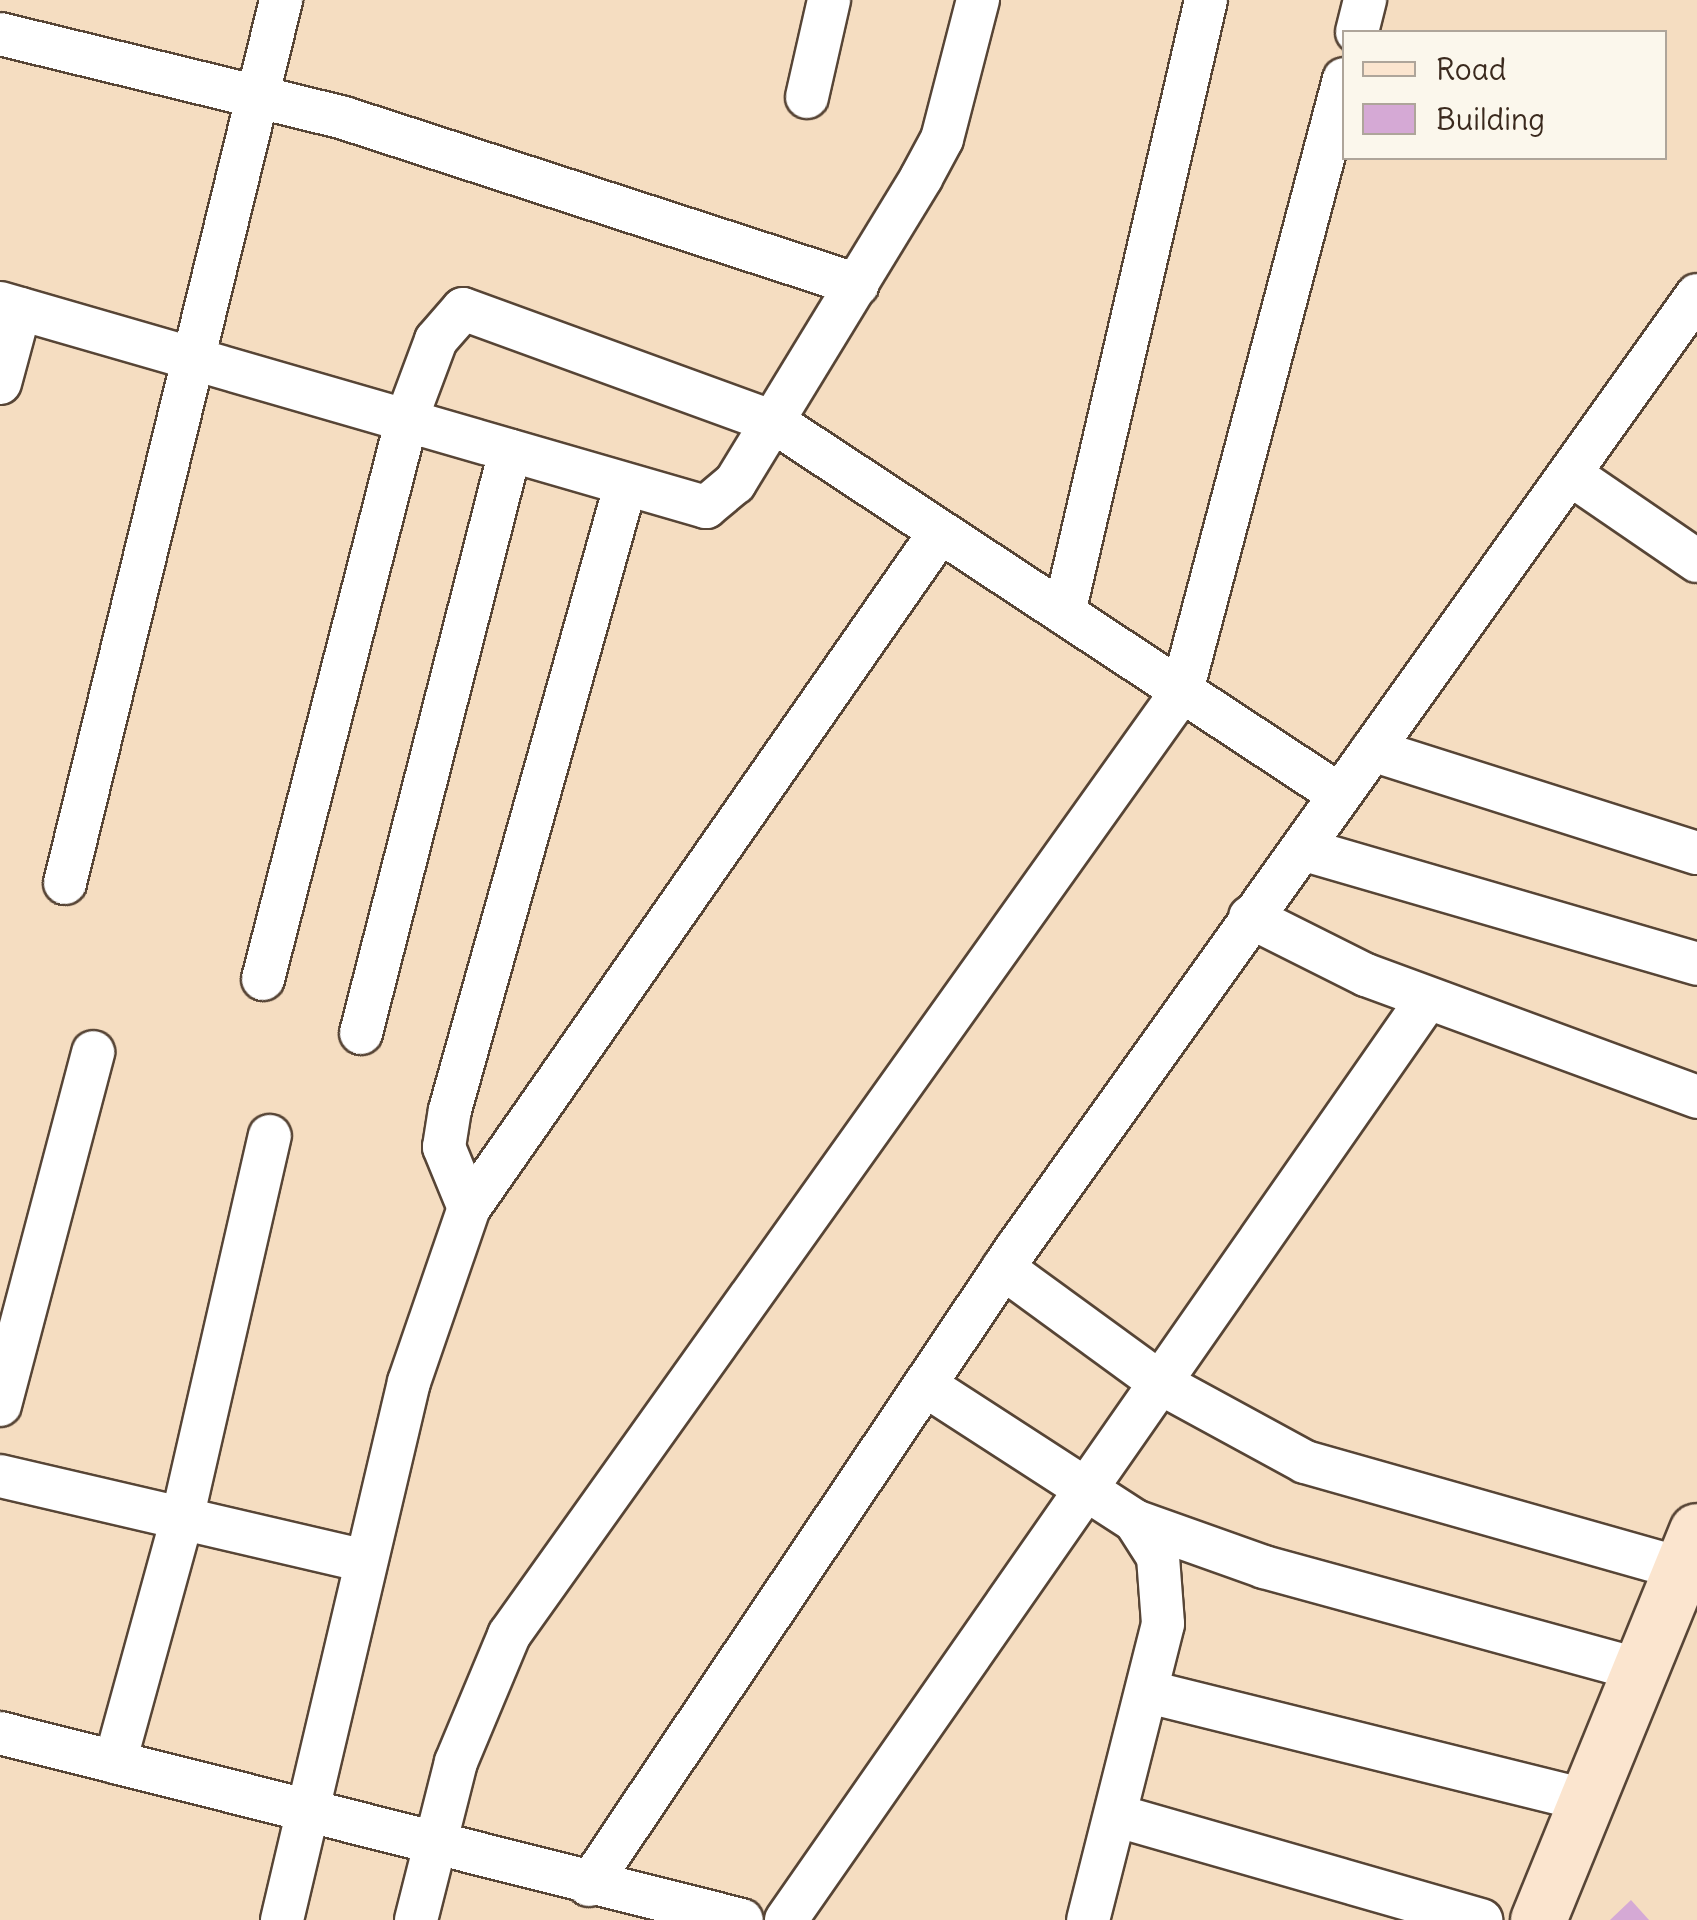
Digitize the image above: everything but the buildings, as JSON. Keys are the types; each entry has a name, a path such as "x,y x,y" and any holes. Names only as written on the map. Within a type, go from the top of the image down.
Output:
{"street":[{"path":"64,883 281,0"},
{"path":"807,97 829,0"},
{"path":"0,383 10,306 408,415 624,490 706,507 735,483 858,286 942,139 978,0"},
{"path":"1064,613 1206,0"},
{"path":"1358,30 1366,0"},
{"path":"0,34 258,93 858,286"},
{"path":"416,1920 434,1840 510,1635 1182,691 1342,87"},
{"path":"263,979 408,415 436,340 463,309 774,422 1340,795"},
{"path":"589,1885 1003,1268 1250,917 1692,312"},
{"path":"361,1033 510,451"},
{"path":"1570,474 1697,562"},
{"path":"470,1208 444,1147 450,1110 624,490"},
{"path":"282,1920 409,1382 470,1208 940,532"},
{"path":"1372,750 1697,853"},
{"path":"1302,849 1697,964"},
{"path":"1250,917 1428,998 1697,1097"},
{"path":"786,1920 1428,998"},
{"path":"0,1405 93,1052"},
{"path":"115,1762 182,1519 270,1136"},
{"path":"1003,1268 1162,1384 1305,1462 1689,1550 1538,1920"},
{"path":"925,1386 1090,1488 1135,1521 1264,1567 1640,1670"},
{"path":"0,1476 365,1561"},
{"path":"1088,1920 1148,1692 1160,1591 1158,1557 1135,1521"},
{"path":"1148,1692 1588,1800"},
{"path":"0,1732 434,1840 589,1885 742,1920"},
{"path":"1118,1816 1481,1920"}]}
